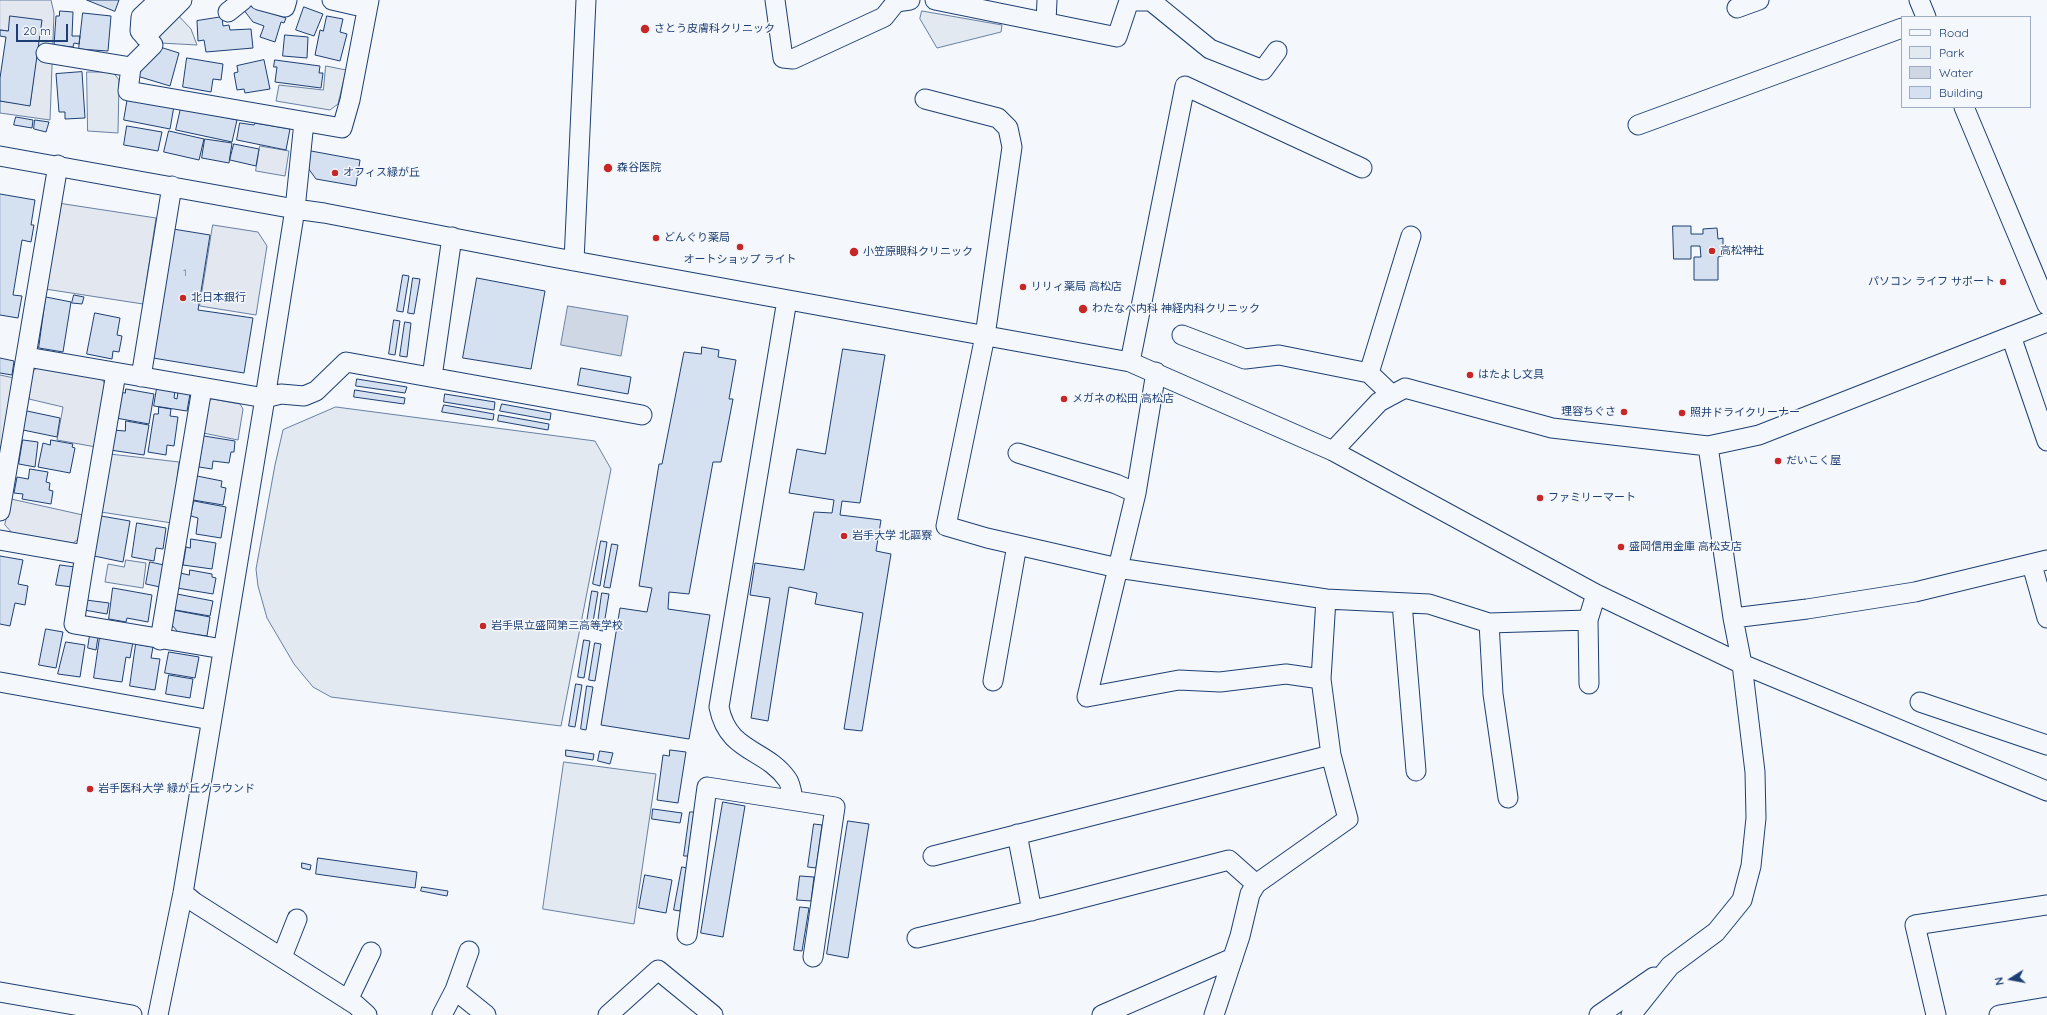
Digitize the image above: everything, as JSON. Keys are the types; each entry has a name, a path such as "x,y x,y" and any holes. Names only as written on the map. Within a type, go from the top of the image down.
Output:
{"street":[{"path":"159,0 141,17 140,31 153,45 131,67 128,91 342,128 350,100 368,4 332,0"},
{"path":"145,36 182,0"},
{"path":"228,12 243,0"},
{"path":"259,0 285,7 287,0"},
{"path":"574,261 586,0"},
{"path":"775,0 783,58 793,58 884,17 900,1"},
{"path":"935,0 1117,37 1129,1 1151,1 1210,48 1263,70 1277,51"},
{"path":"1046,22 1047,0"},
{"path":"1737,8 1759,0"},
{"path":"1918,0 1926,16"},
{"path":"1638,125 1901,28"},
{"path":"46,53 131,67"},
{"path":"1130,362 1186,86 1362,168"},
{"path":"925,98 998,118 1008,128 1012,147 985,336 946,526 1016,545 1118,568 1326,599 1429,604 1489,623 1588,620"},
{"path":"1964,108 2047,305"},
{"path":"158,1015 183,893 265,398 295,209 304,122"},
{"path":"0,156 58,165 295,209 324,212 574,261 1130,362 1156,372 1333,451 1596,594 1742,664 2047,792"},
{"path":"1,501 27,357 58,165"},
{"path":"141,377 172,186"},
{"path":"1369,373 1411,236"},
{"path":"432,377 452,237"},
{"path":"787,300 719,707 722,720 732,736 748,749 777,767 788,780 793,800"},
{"path":"1333,451 1379,402 1405,388 1552,428 1708,446 1759,434 2047,322"},
{"path":"1182,335 1245,359 1279,355 1369,373 1392,395"},
{"path":"2011,336 2047,441"},
{"path":"27,357 265,398 281,394 304,396 316,391 346,362 642,415"},
{"path":"1156,372 1136,493 1087,697 1179,680 1220,682 1286,674 1321,679"},
{"path":"116,373 74,624 160,640 223,649"},
{"path":"160,640 202,388"},
{"path":"1599,1015 1716,932 1742,900 1751,866 1756,818 1755,772 1742,664 1733,618 1708,446"},
{"path":"1018,453 1116,484 1136,493"},
{"path":"0,540 85,556"},
{"path":"994,681 1016,545"},
{"path":"1733,618 1807,609 1915,592 2040,562 2047,618"},
{"path":"1589,684 1588,620 1596,594"},
{"path":"1214,1015 1233,958 1250,894 1256,884 1348,819 1331,755 1321,679 1326,599"},
{"path":"1402,603 1416,771"},
{"path":"1489,623 1493,694 1508,798"},
{"path":"0,682 211,720"},
{"path":"1920,702 2047,745"},
{"path":"933,856 1331,755"},
{"path":"687,935 706,787 835,807 813,957"},
{"path":"1017,834 1032,911"},
{"path":"917,938 1032,911 1229,860 1256,884"},
{"path":"183,893 348,1000 367,1015"},
{"path":"1936,1015 1915,925 2047,905"},
{"path":"282,957 297,919"},
{"path":"442,1015 455,990 469,951"},
{"path":"348,1000 371,952"},
{"path":"1102,1015 1233,958"},
{"path":"1631,1015 1670,966"},
{"path":"608,1015 658,970 713,1015"},
{"path":"455,990 486,1015"},
{"path":"0,992 132,1015"},
{"path":"1999,1015 2047,1007"}],"green space":[{"path":"922,11 1002,25 1001,32 937,48 920,19"},
{"path":"175,12 191,29 197,45 160,43 153,35"},
{"path":"326,66 346,70 338,104 330,110 276,101 279,85 323,90"},
{"path":"87,72 113,72 119,80 118,133 88,131"},
{"path":"336,407 595,441 611,469 561,726 331,697 313,687 294,664 267,618 258,586 256,569 283,430"},
{"path":"110,454 179,462 172,523 101,512"},
{"path":"126,560 146,563 143,588 105,582 108,564 124,567"},
{"path":"564,762 656,774 634,924 543,909"}],"shaded area":[{"path":"0,0 51,0 54,13 50,120 0,113 0,101 30,105 41,21 8,31 0,30"},
{"path":"260,146 289,151 285,176 256,171"},
{"path":"58,203 156,218 143,304 45,289"},
{"path":"213,225 258,232 267,246 256,315 200,306"},
{"path":"39,367 100,376 106,386 96,447 57,440 63,407 29,399 32,372"},
{"path":"0,375 14,378 3,447 0,446"},
{"path":"212,399 240,404 243,409 238,440 203,433 209,402"},
{"path":"11,499 83,515 78,539 71,545 13,534 5,525"}],"water":[{"path":"568,306 628,316 621,356 561,345"}],"building":[{"path":"87,0 119,0 115,11"},
{"path":"254,2 258,9 286,18 284,23 281,22 275,42 260,37 264,26 253,22 243,9"},
{"path":"304,7 323,14 314,36 296,30"},
{"path":"60,11 73,12 72,36 80,36 79,44 74,43 73,47 54,45 56,16 59,16"},
{"path":"83,13 111,16 108,51 79,49"},
{"path":"10,16 42,20 30,106 0,101 0,78 6,37 0,36 0,30 8,31"},
{"path":"327,16 343,19 340,32 347,34 340,61 315,55 320,30 323,31"},
{"path":"222,17 223,26 229,25 230,30 251,29 253,48 206,52 204,40 198,41 197,21"},
{"path":"285,35 308,37 307,58 283,56"},
{"path":"160,47 179,53 170,86 137,76"},
{"path":"187,58 223,64 221,80 213,79 211,92 183,87"},
{"path":"264,60 270,89 245,93 244,89 237,90 234,73 238,72 237,66"},
{"path":"275,60 320,66 319,73 323,73 321,88 275,82 277,67 274,67"},
{"path":"82,72 85,118 65,119 65,112 59,112 56,74"},
{"path":"128,97 174,106 170,129 124,120"},
{"path":"181,108 237,120 232,142 176,130"},
{"path":"16,117 33,120 32,128 14,125"},
{"path":"35,120 49,122 46,132 34,129"},
{"path":"240,123 254,125 255,123 290,129 286,150 237,140"},
{"path":"127,126 162,132 158,151 124,145"},
{"path":"169,131 204,139 199,160 164,152"},
{"path":"205,139 232,143 229,163 202,158"},
{"path":"234,144 259,149 256,166 230,160"},
{"name":"オフィス緑が丘","path":"311,151 360,160 356,186 316,179 308,168"},
{"path":"0,194 35,200 31,225 34,225 31,242 22,240 13,295 22,296 18,318 0,315"},
{"name":"高松神社","path":"1673,226 1691,226 1691,234 1703,234 1703,229 1717,228 1718,239 1723,238 1723,256 1718,257 1718,280 1694,280 1694,257 1701,257 1700,246 1691,246 1691,259 1674,259"},
{"path":"173,229 210,235 198,310 253,318 244,373 153,358"},
{"path":"403,275 409,276 403,312 397,311"},
{"path":"413,278 420,279 414,314 408,313"},
{"path":"477,278 545,291 531,369 463,358"},
{"path":"74,295 84,297 82,304 72,303"},
{"path":"46,297 71,302 63,352 39,348"},
{"path":"95,313 120,318 117,335 122,336 119,352 113,351 112,359 87,354"},
{"path":"394,320 400,321 395,355 389,354"},
{"path":"405,322 411,323 407,357 400,356"},
{"path":"702,347 719,350 718,357 736,360 729,399 733,399 721,462 713,462 689,594 669,592 668,609 710,615 689,739 601,725 620,608 647,612 652,588 639,586 659,464 662,464 684,352 701,354"},
{"name":"岩手大学 北謳寮","path":"843,349 885,355 860,503 842,501 840,515 881,520 876,551 891,554 862,731 844,729 863,613 815,604 817,593 789,587 768,721 751,718 770,598 750,595 755,563 804,570 814,512 832,513 834,500 789,493 797,449 825,454"},
{"path":"0,358 14,361 12,375 0,373"},
{"path":"581,368 631,377 628,394 578,385"},
{"path":"357,379 407,387 405,393 356,386"},
{"path":"157,388 175,391 174,398 177,399 178,392 190,394 187,411 154,406"},
{"path":"126,389 154,394 149,424 116,418 120,392 125,393"},
{"path":"355,390 405,398 404,404 354,397"},
{"path":"445,394 495,402 494,410 444,402"},
{"path":"502,404 551,413 550,420 500,411"},
{"path":"444,405 494,414 493,420 442,412"},
{"path":"159,407 171,409 170,416 178,417 174,446 167,445 166,455 148,452 154,414 158,414"},
{"path":"27,411 60,418 57,437 23,430"},
{"path":"499,415 549,424 548,430 498,421"},
{"path":"126,421 149,425 144,455 110,450 113,430 125,431"},
{"path":"204,436 235,441 234,452 231,452 229,463 213,461 212,469 199,467"},
{"path":"23,440 38,442 35,467 19,464"},
{"path":"51,440 73,444 72,447 75,448 70,473 38,467 43,443 50,445"},
{"path":"30,469 48,472 46,482 50,483 49,490 53,491 51,504 22,499 23,494 14,493 17,477 28,479"},
{"path":"197,476 222,481 221,487 226,488 223,505 193,500"},
{"path":"194,501 226,507 221,538 196,534 198,518 191,516"},
{"path":"101,516 130,521 123,562 94,556"},
{"path":"137,523 166,528 163,549 156,548 154,561 132,557"},
{"path":"191,539 216,543 212,569 183,565 186,547 190,548"},
{"path":"601,541 607,542 600,586 593,584"},
{"path":"612,544 618,545 610,588 604,587"},
{"path":"0,556 23,560 18,584 28,586 25,605 15,603 10,626 0,624"},
{"path":"150,562 164,565 160,587 146,584"},
{"path":"60,565 75,567 72,587 56,585"},
{"path":"190,570 212,574 212,577 216,578 213,594 177,588 180,573 189,575"},
{"path":"113,588 152,595 148,622 127,618 126,622 109,619"},
{"path":"592,591 598,592 592,628 586,628"},
{"path":"602,593 609,594 603,631 597,630"},
{"path":"177,594 213,601 210,616 175,610"},
{"path":"86,600 109,603 107,614 84,610"},
{"path":"173,610 210,617 207,636 178,632 171,624"},
{"path":"46,629 63,632 56,668 39,665"},
{"path":"90,635 98,637 96,650 88,648"},
{"path":"100,637 133,642 130,658 126,657 122,682 94,678"},
{"path":"584,640 590,641 584,678 578,677"},
{"path":"66,642 85,645 80,677 58,674"},
{"path":"595,643 601,644 595,681 589,680"},
{"path":"136,644 153,647 151,658 160,659 155,690 130,686"},
{"path":"169,652 199,657 195,678 165,673"},
{"path":"169,675 193,679 190,698 166,694"},
{"path":"576,684 582,685 575,727 569,726"},
{"path":"587,686 593,687 586,730 581,729"},
{"path":"566,750 594,754 593,760 566,756"},
{"path":"670,750 686,752 678,803 657,800 663,755 669,756"},
{"path":"600,751 613,753 610,764 598,761"},
{"path":"723,802 745,806 723,937 701,933"},
{"path":"653,809 682,813 680,823 652,819"},
{"path":"690,812 694,812 688,856 684,856"},
{"path":"848,821 869,824 848,958 827,954"},
{"path":"814,824 822,825 816,868 808,867"},
{"path":"318,858 417,872 415,888 316,874"},
{"path":"302,863 311,865 310,870 302,868"},
{"path":"682,867 687,868 680,911 674,910"},
{"path":"645,875 672,880 666,913 639,908"},
{"path":"800,876 814,877 811,901 797,900"},
{"path":"422,887 448,891 447,896 421,891"},
{"path":"800,907 809,908 802,951 794,950"}],"place":[{"name":"さとう皮膚科クリニック","path":"645,29"},
{"name":"森谷医院","path":"608,168"},
{"name":"オフィス緑が丘","path":"335,173"},
{"name":"どんぐり薬局","path":"656,238"},
{"name":"オートショップ ライト","path":"740,247"},
{"name":"高松神社","path":"1712,251"},
{"name":"小笠原眼科クリニック","path":"854,252"},
{"name":"パソコン ライフ サポート","path":"2003,282"},
{"name":"リリィ薬局 高松店","path":"1023,287"},
{"name":"北日本銀行","path":"183,298"},
{"name":"わたなべ内科 神経内科クリニック","path":"1083,309"},
{"name":"はたよし文具","path":"1470,375"},
{"name":"メガネの松田 高松店","path":"1064,399"},
{"name":"理容ちぐさ","path":"1624,412"},
{"name":"照井ドライクリーナー","path":"1682,413"},
{"name":"だいこく屋","path":"1778,461"},
{"name":"ファミリーマート","path":"1540,498"},
{"name":"岩手大学 北謳寮","path":"844,536"},
{"name":"盛岡信用金庫 高松支店","path":"1621,547"},
{"name":"岩手県立盛岡第三高等学校","path":"483,626"},
{"name":"岩手医科大学 緑が丘グラウンド","path":"90,789"}]}
